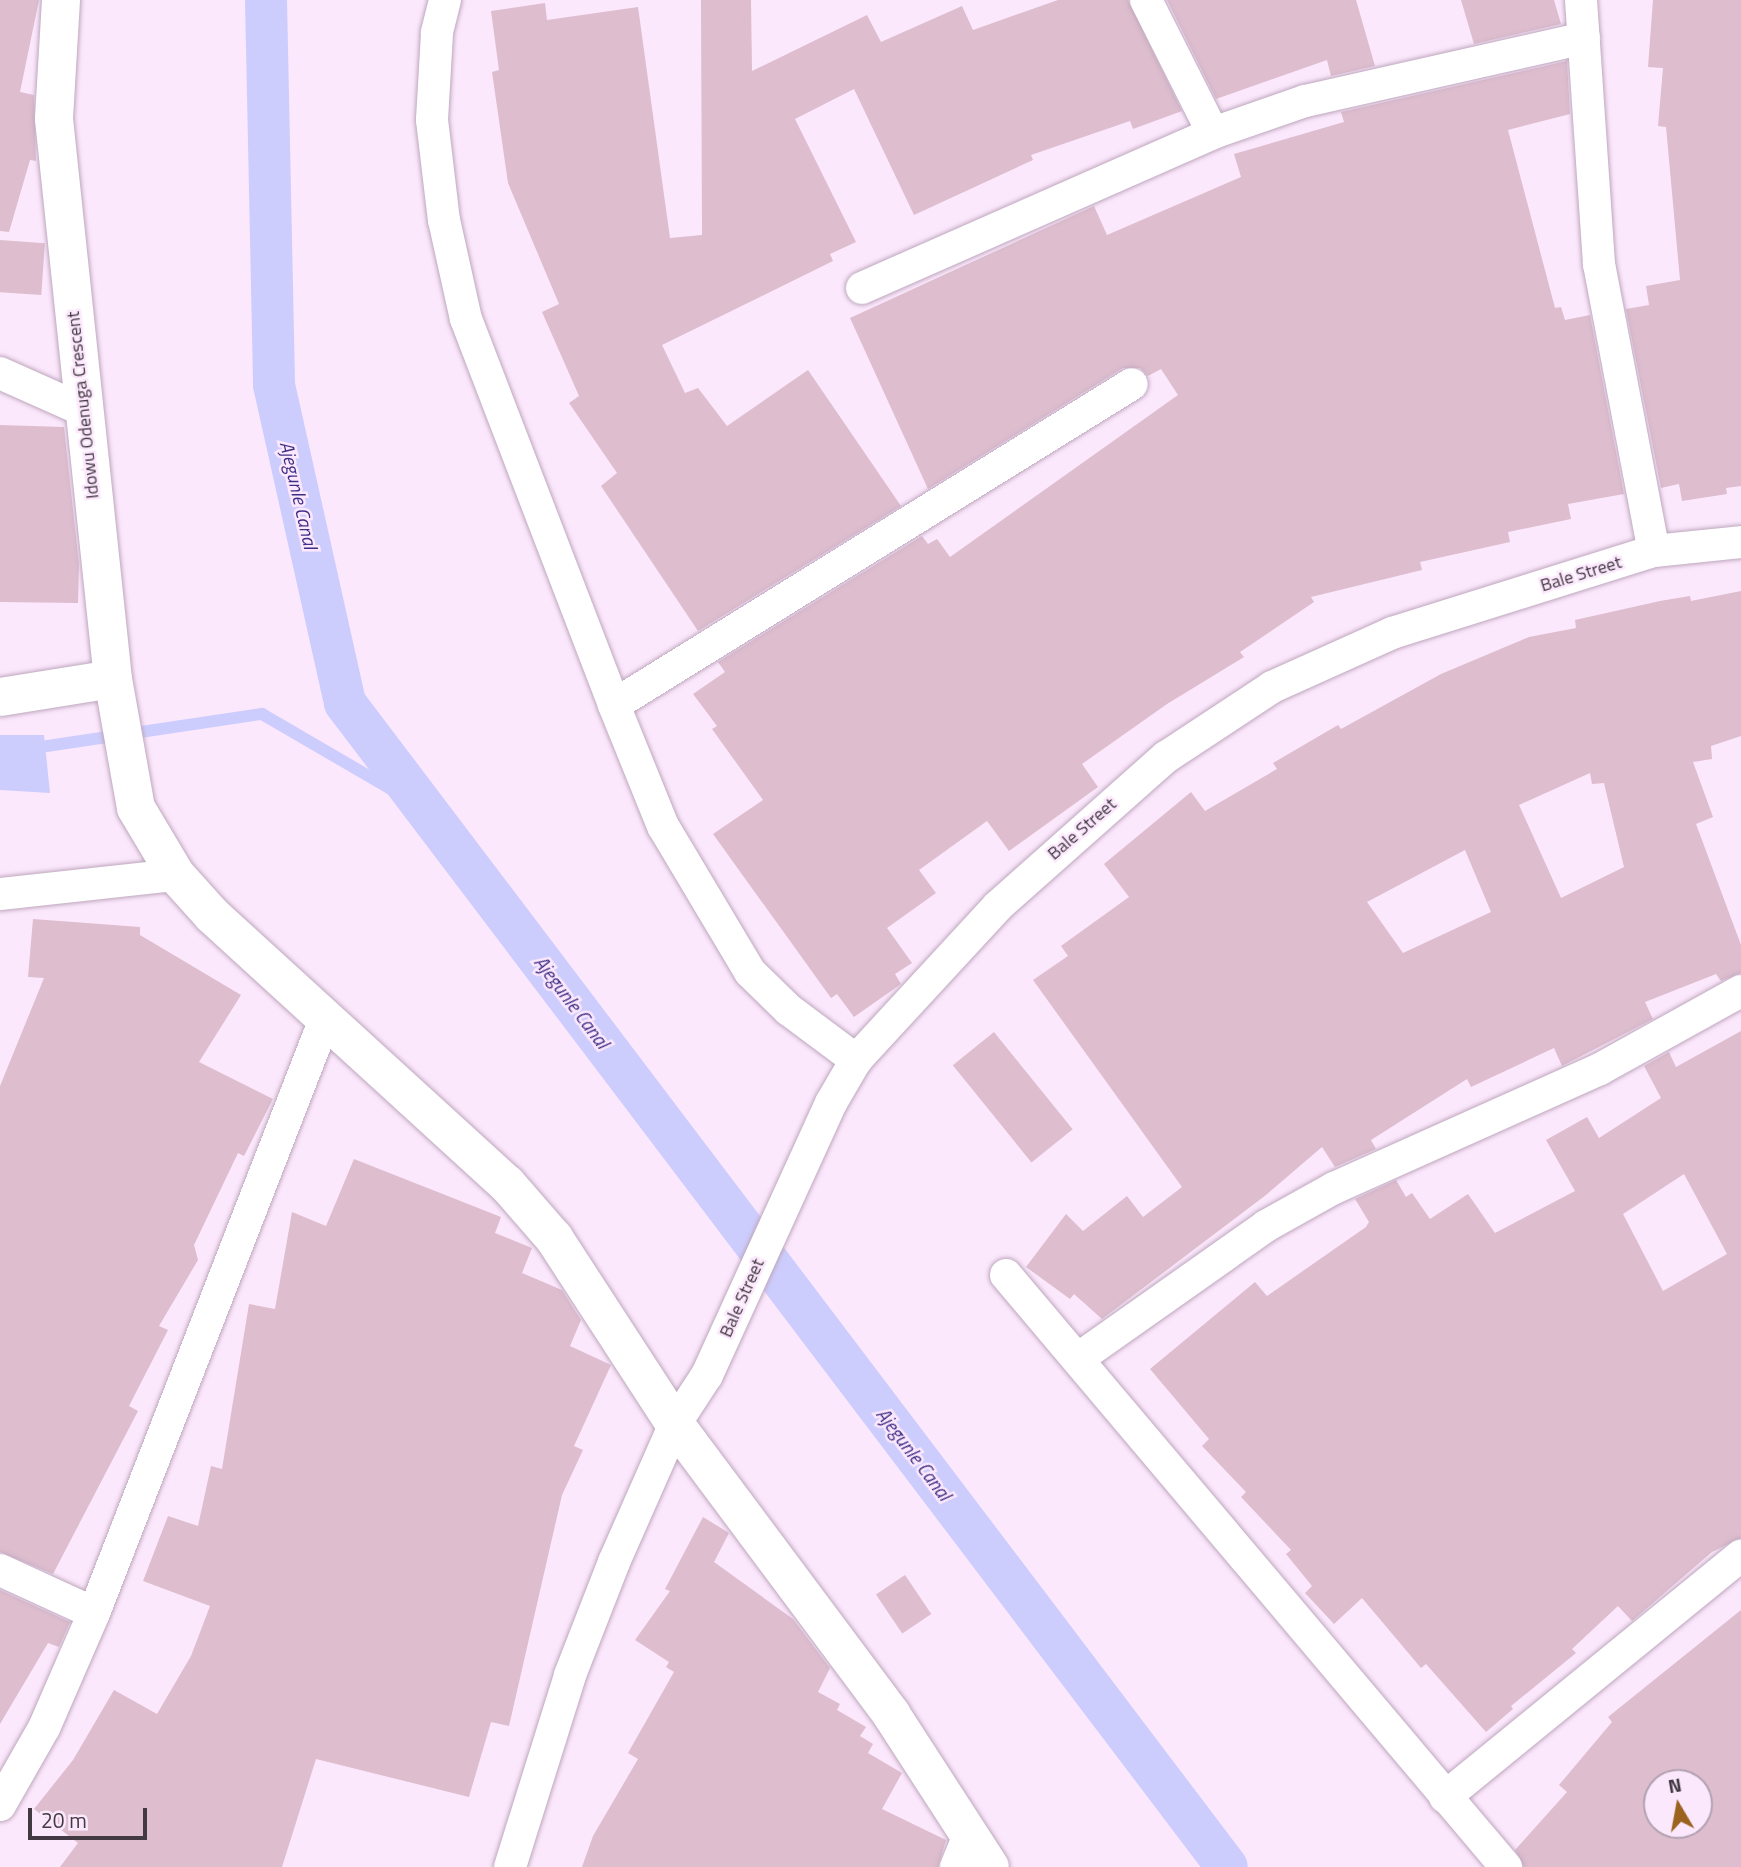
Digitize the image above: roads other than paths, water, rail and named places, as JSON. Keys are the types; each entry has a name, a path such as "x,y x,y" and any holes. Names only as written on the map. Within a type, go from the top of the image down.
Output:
{"street":[{"name":"Idowu Odenuga Crescent","path":"61,0 54,119 113,679 136,808 176,875"},
{"path":"445,0 437,33 432,120 444,220 466,319 614,705 663,826 750,972 789,1010 856,1060"},
{"path":"1146,0 1213,133"},
{"path":"1581,0 1599,264 1654,551"},
{"path":"862,288 1213,133 1305,101 1584,38"},
{"path":"0,373 83,410"},
{"path":"614,705 1132,384"},
{"name":"Bale Street","path":"510,1867 570,1675 675,1424 707,1375 831,1103 856,1060 998,906 1083,827 1166,757 1272,687 1391,633 1654,551 1741,542"},
{"path":"0,697 113,679"},
{"path":"0,894 176,875 247,949 507,1184 554,1238 675,1424 891,1714 971,1857"},
{"path":"1079,1358 1266,1226 1334,1188 1600,1069 1741,991"},
{"path":"0,1805 44,1728 94,1613 325,1019"},
{"path":"1006,1275 1079,1358 1506,1867"},
{"path":"1446,1797 1741,1556"},
{"path":"0,1570 94,1613"}],"water":[{"path":"0,735 44,735 50,793 0,790"}],"waterway":[{"name":"Ajegunle Canal","path":"266,0 274,385 345,703 1227,1867"},
{"path":"0,753 262,714 427,810"}]}
